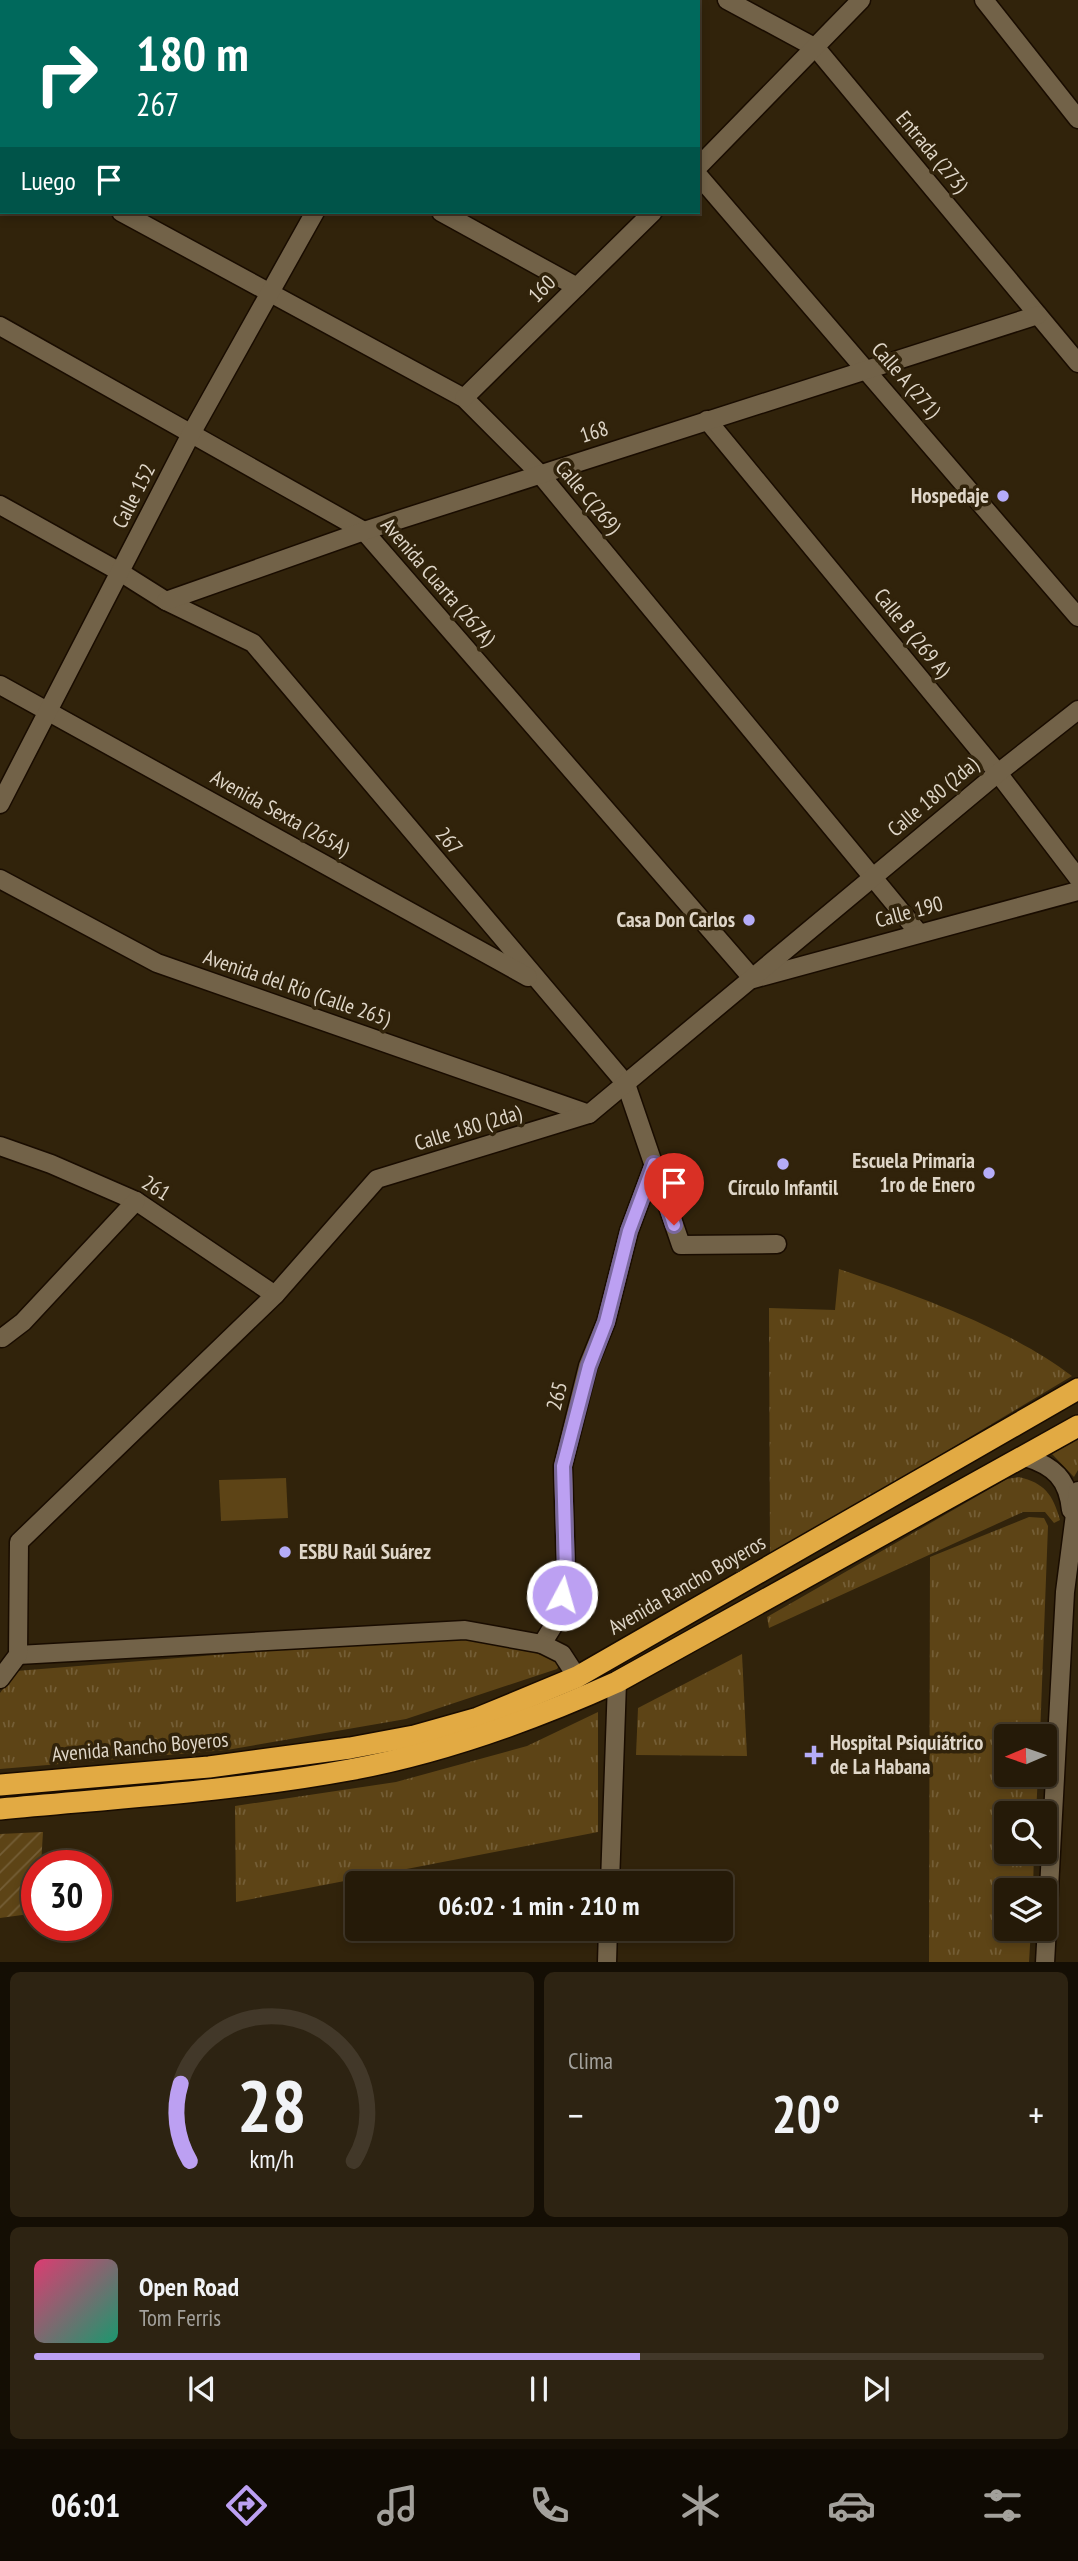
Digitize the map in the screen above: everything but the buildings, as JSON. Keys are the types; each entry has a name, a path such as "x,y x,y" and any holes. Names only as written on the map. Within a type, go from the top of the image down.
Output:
{"highway":[{"name":"Avenida Rancho Boyeros","path":"0,1785 209,1767 349,1748 414,1736 478,1717 577,1676 1078,1389"},
{"path":"0,1809 171,1793 350,1770 480,1735 564,1706 617,1682 1078,1426"}],"street":[{"name":"Entrada (273)","path":"727,0 816,48 1078,363"},
{"path":"700,165 861,0"},
{"path":"985,0 1078,119"},
{"name":"Calle A (271)","path":"700,177 1078,617"},
{"name":"Calle C(269)","path":"125,214 464,398 540,474 918,932"},
{"name":"Calle 152","path":"0,804 50,712 192,432 314,214"},
{"path":"445,214 577,286"},
{"name":"160","path":"464,398 651,214"},
{"name":"168","path":"166,601 365,531 1038,315"},
{"name":"Avenida Cuarta (267A)","path":"0,326 365,531 753,978"},
{"name":"Calle B (269 A)","path":"707,420 998,773 1078,878"},
{"name":"267","path":"0,505 166,601 253,643 626,1084 681,1245 777,1244"},
{"name":"Avenida Sexta (265A)","path":"0,685 537,982"},
{"name":"Calle 180 (2da)","path":"18,1655 19,1542 275,1295 377,1180 589,1114 873,876 1078,710"},
{"name":"Avenida del Río (Calle 265)","path":"0,879 156,963 589,1114"},
{"name":"Calle 190","path":"753,978 1078,891"},
{"name":"261","path":"0,1146 51,1164 136,1201 275,1295"},
{"name":"265","path":"542,1644 555,1623 566,1571 563,1466 589,1366 606,1322 629,1231 654,1164"},
{"path":"2,1338 23,1322 136,1201"},
{"path":"1025,1457 1058,1473 1068,1492 1072,1520"},
{"path":"1045,1962 1065,1592 1072,1520 1078,1491"},
{"path":"0,1679 18,1655 465,1630 542,1644 562,1654 577,1676"},
{"path":"610,1871 617,1682"},
{"path":"607,1962 608,1941"}],"green space":[{"path":"839,1269 929,1301 991,1328 1048,1359 1072,1376 770,1557 769,1308 835,1310"},
{"path":"1078,1439 1078,1470 1074,1477 1052,1454"},
{"path":"1019,1477 1041,1486 1046,1491 1060,1520 1054,1523 1045,1512 1023,1512 769,1628 767,1617 1007,1479"},
{"path":"286,1478 288,1518 221,1521 219,1480"},
{"path":"1029,1517 1044,1518 1048,1526 1040,1724 994,1724 994,1787 1037,1787 1037,1801 994,1801 994,1864 1034,1864 1033,1878 994,1878 994,1941 1030,1941 1029,1962 929,1962 930,1557"},
{"path":"464,1635 548,1653 560,1664 557,1669 406,1719 227,1750 0,1769 0,1693 16,1671"},
{"path":"742,1654 747,1756 636,1755 638,1708"},
{"path":"598,1712 598,1832 396,1871 345,1871 345,1881 236,1902 235,1806 396,1782 527,1746"},
{"path":"43,1832 42,1850 21,1850 21,1915 0,1918 0,1834"}],"place":[{"name":"Hospedaje","path":"1003,496"},
{"name":"Casa Don Carlos","path":"749,920"},
{"name":"Círculo Infantil","path":"783,1164"},
{"name":"Escuela Primaria 1ro de Enero","path":"989,1173"},
{"name":"ESBU Raúl Suárez","path":"285,1552"},
{"name":"Hospital Psiquiátrico de La Habana","path":"814,1755"}],"route":[{"path":"562,1595 566,1571 563,1466 589,1366 615,1292 629,1231 654,1164 674,1225"}]}
